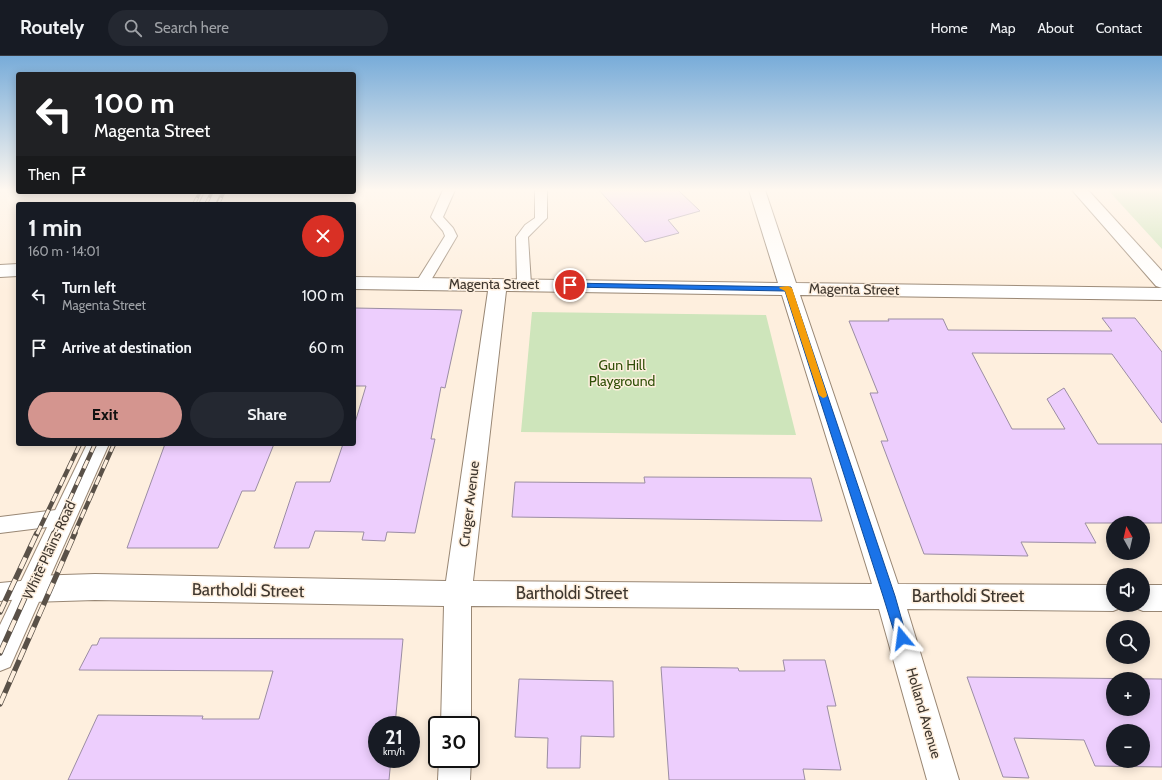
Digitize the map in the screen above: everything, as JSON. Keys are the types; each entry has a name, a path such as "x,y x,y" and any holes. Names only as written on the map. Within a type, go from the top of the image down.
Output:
{"street":[{"name":"Holland Avenue","path":"768,224 889,596 943,780"},
{"path":"1110,224 1162,282"},
{"path":"0,271 16,270"},
{"name":"Magenta Street","path":"356,283 524,284 1162,294"},
{"name":"Cruger Avenue","path":"456,716 458,594 498,284"},
{"name":"White Plains Road","path":"0,657 97,446"},
{"name":"Bartholdi Street","path":"31,589 87,587 458,594 1106,598"},
{"path":"1150,598 1162,598"},
{"path":"454,780 455,768"}],"lane":[{"path":"422,284 451,236 449,230 442,224"},
{"path":"524,284 521,241 524,233 534,224"},
{"path":"0,525 64,517"},
{"path":"0,592 31,589"}],"green space":[{"path":"1139,224 1162,224 1162,249"},
{"name":"Gun Hill Playground","path":"532,312 766,315 796,435 521,432"}],"building":[{"path":"629,224 671,224 679,233 645,242"},
{"path":"356,308 462,310 445,388 441,387 431,439 435,439 415,533 387,532 385,541 362,540 364,532 315,531 309,548 274,548 296,482 330,482 342,446 356,446 356,419 366,386 356,386"},
{"path":"1102,318 1135,318 1162,352 1162,423 1112,354 972,353 1012,429 1065,429 1047,399 1064,388 1098,444 1162,444 1162,523 1150,523 1150,516 1106,516 1106,523 1085,523 1096,543 1021,542 1028,556 924,554 881,441 888,441 870,393 878,393 849,321 943,319 948,330 1112,331"},
{"path":"164,446 273,446 255,491 242,491 218,548 127,548"},
{"path":"644,477 811,478 822,521 512,517 515,482 645,483"},
{"path":"100,638 403,639 396,716 368,716 368,768 390,768 389,780 68,780 98,715 203,716 202,719 259,719 273,671 79,670 92,645 97,645"},
{"path":"783,660 825,660 836,706 827,706 841,770 803,769 805,780 669,780 661,667 738,668 739,671 785,671"},
{"path":"967,677 1106,678 1106,716 1150,716 1150,679 1162,679 1162,767 1150,767 1150,724 1106,724 1106,766 1095,766 1084,740 1014,738 1029,778 1003,777"},
{"path":"519,679 613,681 614,737 581,736 580,768 547,768 548,738 515,737"}],"railway":[{"path":"37,534 79,446"},
{"path":"54,534 94,446"},
{"path":"74,534 113,446"},
{"path":"0,612 37,533"},
{"path":"0,653 54,533"},
{"path":"0,704 75,533"}],"slow traffic":[{"path":"783,288 788,288 823,395"}],"route":[{"path":"570,285 788,288 902,638"}]}
